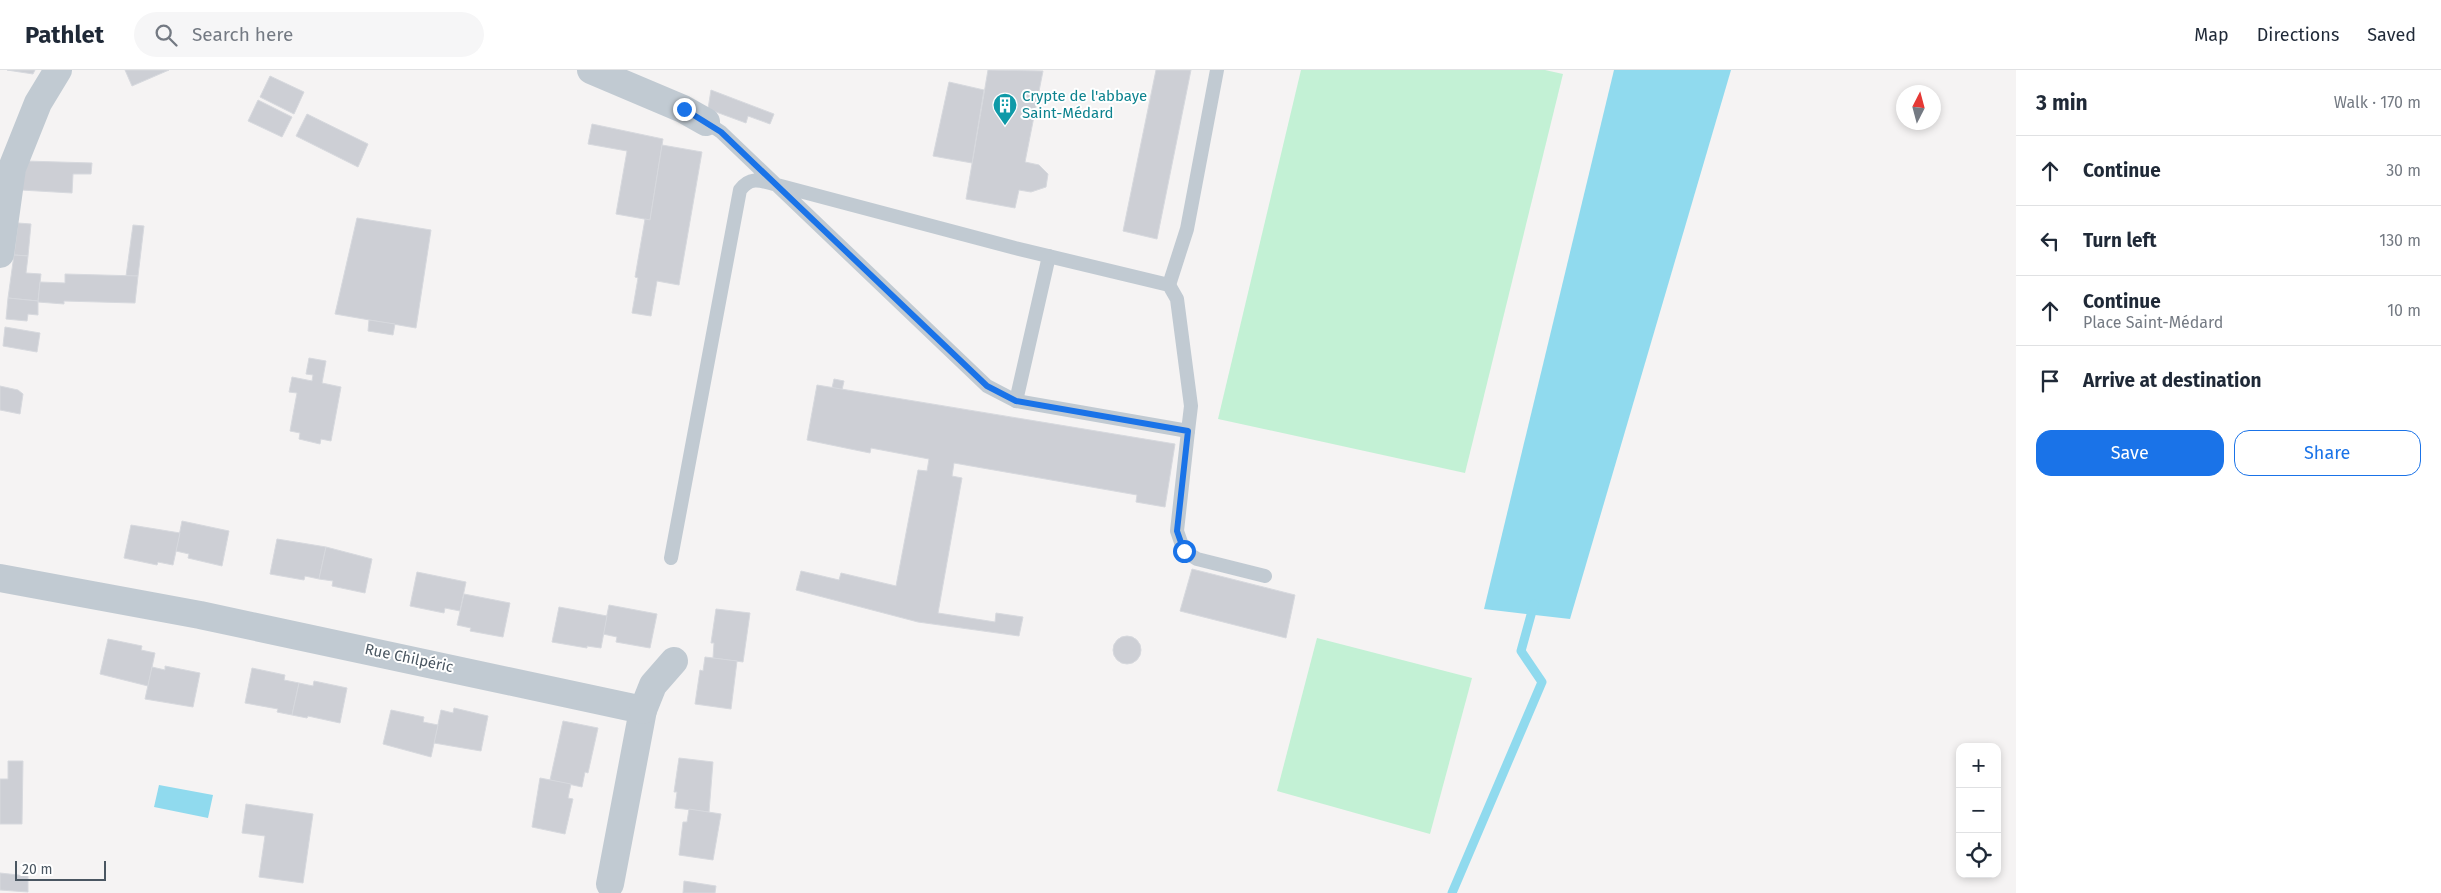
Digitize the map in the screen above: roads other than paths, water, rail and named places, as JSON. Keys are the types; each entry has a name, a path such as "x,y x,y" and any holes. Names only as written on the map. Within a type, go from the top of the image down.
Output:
{"street":[{"path":"0,254 12,168 38,103 58,70"},
{"path":"592,70 684,109 706,122"},
{"name":"Rue Chilpéric","path":"0,578 200,615 643,710"},
{"path":"610,884 643,710 654,685 674,661"}],"lane":[{"path":"1169,285 1187,230 1217,70"},
{"path":"706,122 721,132 778,185 987,386 1016,401 1188,431"},
{"path":"671,558 740,190 747,182 756,179 1049,256 1169,285 1177,299 1191,406 1177,531 1184,551 1197,559 1265,576"},
{"path":"1016,401 1049,256"}],"water":[{"path":"1614,70 1731,70 1570,619 1484,609"},
{"path":"159,785 213,795 208,818 154,807"}],"waterway":[{"path":"1452,893 1542,682 1521,651 1534,604"}],"place":[{"name":"Crypte de l'abbaye Saint-Médard","path":"1005,126"}]}
